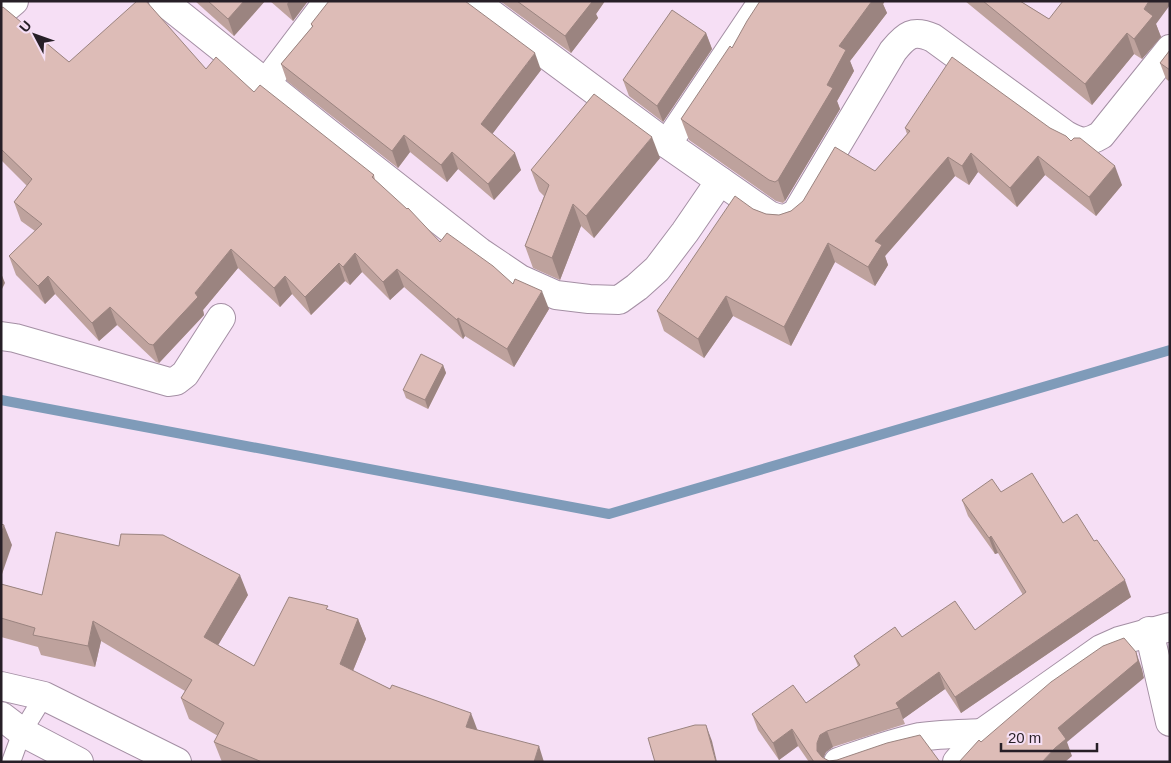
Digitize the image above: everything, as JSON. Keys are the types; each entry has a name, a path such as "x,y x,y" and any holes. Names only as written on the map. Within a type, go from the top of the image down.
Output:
{"street":[{"path":"1,12 14,1"},
{"path":"163,1 480,252 520,280 556,295 589,300 619,300 657,269 720,180"},
{"path":"266,84 328,1"},
{"path":"474,1 668,144 769,215 780,219 788,219 797,212 893,51 901,41 912,34 924,34 933,38 1066,135 1076,141 1086,142 1101,135 1170,49"},
{"path":"668,144 763,1"},
{"path":"1,336 16,338 169,382 176,381 185,374 221,318"},
{"path":"957,762 982,733 1101,650 1119,640 1160,629 1170,722"},
{"path":"1,686 44,696 177,762"},
{"path":"12,724 79,762"},
{"path":"838,762 899,742 944,734 982,733"}],"lane":[{"path":"10,762 12,724 44,696"}],"building":[{"path":"137,1 146,1 206,69 216,57 254,92 260,85 374,175 372,177 408,208 440,242 447,233 493,266 513,284 515,279 542,291 507,349 458,318 457,320 397,269 383,282 355,253 343,267 339,263 305,297 285,276 274,288 231,249 195,293 198,297 153,345 149,344 110,307 92,323 48,276 38,286 9,256 42,224 14,202 32,179 1,149 1,8 3,7 69,62"},
{"path":"208,1 244,1 228,19"},
{"path":"329,1 465,1 535,53 481,124 515,153 488,184 452,152 441,165 404,135 392,151 281,64 313,26 311,24"},
{"path":"517,1 591,1 592,2 565,36"},
{"path":"760,1 872,1 839,46 846,50 827,85 833,88 778,180 775,182 769,180 681,119 730,46 732,48"},
{"path":"983,1 1020,1 1049,19 1063,1 1149,1 1144,9 1153,16 1134,39 1127,33 1085,84"},
{"path":"672,10 706,33 657,106 623,80"},
{"path":"1170,50 1170,70 1160,63"},
{"path":"952,57 1050,128 1066,136 1071,141 1074,138 1080,138 1115,166 1089,197 1038,156 1010,188 971,153 962,166 948,157 875,241 882,245 868,267 828,243 784,327 726,296 698,339 657,311 735,196 753,209 766,214 779,215 791,211 803,201 835,147 875,171 910,131 905,128"},
{"path":"594,94 652,137 586,216 573,204 552,258 525,246 549,185 531,170"},
{"path":"421,354 443,365 425,400 403,390"},
{"path":"1032,473 1063,523 1077,514 1094,541 1097,540 1125,580 955,697 939,672 896,703 899,708 827,731 820,735 817,743 817,751 829,761 920,735 940,762 814,762 792,729 773,743 752,714 793,685 806,703 860,665 854,656 895,627 902,637 955,601 975,630 1026,592 991,536 989,538 962,500 992,479 1001,492"},
{"path":"56,532 119,546 121,534 163,535 240,575 204,637 254,666 289,597 328,606 326,609 358,619 340,664 390,689 392,685 471,713 466,727 539,746 534,762 262,762 214,742 224,723 181,698 192,680 93,621 88,646 33,635 35,628 1,618 1,584 42,595"},
{"path":"1124,638 1136,652 1138,661 1058,728 1066,739 1042,762 959,762 979,740 981,742 1051,682 1103,646"},
{"path":"695,725 706,725 716,762 655,762 648,738"}],"waterway":[{"path":"1,400 609,514 1170,350"}]}
